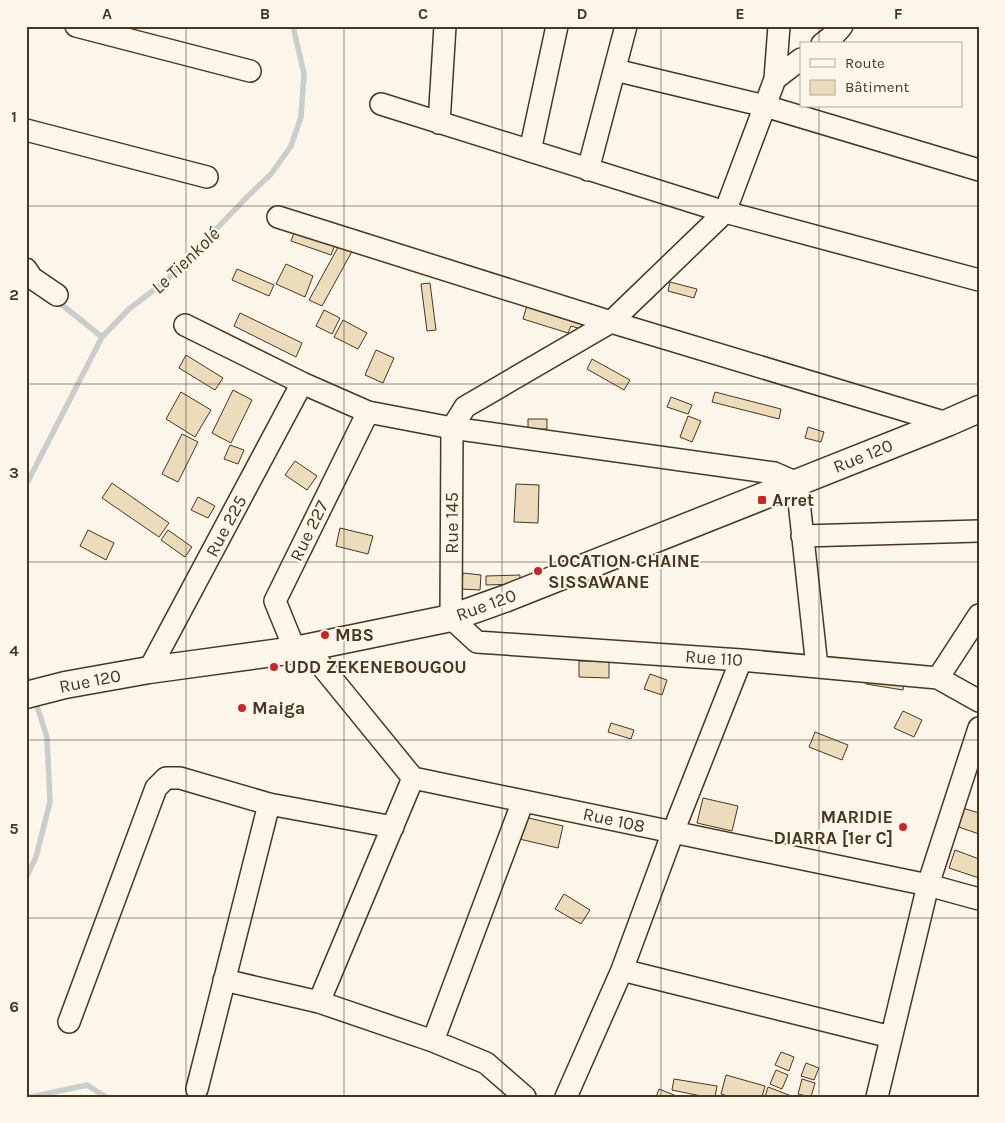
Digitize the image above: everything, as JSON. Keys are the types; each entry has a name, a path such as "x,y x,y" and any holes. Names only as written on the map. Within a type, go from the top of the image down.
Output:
{"main road":[{"name":"Rue 120","path":"26,695 65,685 149,670 301,649 451,618 797,483 979,409"}],"street":[{"path":"439,122 444,26"},
{"path":"530,151 557,26"},
{"path":"588,170 626,26"},
{"path":"452,428 465,407 611,322 725,212 775,79 779,26"},
{"path":"825,42 842,26"},
{"path":"82,27 250,71"},
{"path":"775,79 800,60"},
{"path":"615,70 766,106 979,170"},
{"path":"381,104 725,212 979,280"},
{"path":"26,130 207,177"},
{"path":"278,217 611,322 946,423"},
{"path":"26,269 32,278 58,295"},
{"path":"185,325 368,412 452,428 774,473 797,483 817,667"},
{"name":"Rue 225","path":"149,670 302,382"},
{"name":"Rue 227","path":"301,649 275,601 368,412"},
{"name":"Rue 145","path":"451,618 452,428"},
{"path":"802,536 979,531"},
{"path":"938,678 979,615"},
{"name":"Rue 110","path":"451,618 477,642 741,660 938,678 979,701"},
{"path":"301,649 413,778 318,1002"},
{"path":"566,1097 622,970 673,832 741,660"},
{"path":"877,1097 928,885 979,728"},
{"path":"69,1022 156,788 166,778 180,778 269,804 393,827"},
{"name":"Rue 108","path":"413,778 928,885 979,899"},
{"path":"433,1041 523,801"},
{"path":"197,1089 269,804"},
{"path":"622,970 891,1037"},
{"path":"224,980 318,1002 433,1041 486,1063 516,1094"}],"building":[{"path":"297,225 337,239 331,255 291,241"},
{"path":"342,240 355,246 322,306 309,300"},
{"path":"286,264 313,276 305,297 276,284"},
{"path":"237,269 274,285 269,296 232,280"},
{"path":"670,282 697,289 694,298 668,291"},
{"path":"430,283 436,330 427,331 421,284"},
{"path":"528,302 583,321 581,329 571,326 568,333 523,319"},
{"path":"324,310 340,318 332,334 316,326"},
{"path":"240,313 302,343 296,357 234,326"},
{"path":"343,320 367,333 358,349 334,337"},
{"path":"376,350 394,358 383,383 365,375"},
{"path":"186,355 223,378 215,390 179,368"},
{"path":"592,359 630,380 624,390 587,369"},
{"path":"233,390 252,400 231,443 212,433"},
{"path":"181,392 211,410 195,437 166,419"},
{"path":"715,392 781,409 779,419 712,402"},
{"path":"671,397 692,405 688,414 667,407"},
{"path":"688,416 701,421 692,442 680,437"},
{"path":"528,419 547,419 547,429 528,429"},
{"path":"808,427 824,432 821,442 805,438"},
{"path":"182,434 198,442 178,482 162,474"},
{"path":"230,445 244,450 238,464 224,459"},
{"path":"295,461 317,476 307,490 285,475"},
{"path":"112,483 169,523 159,537 102,498"},
{"path":"516,484 539,485 538,523 514,522"},
{"path":"198,497 215,506 208,518 191,510"},
{"path":"340,528 373,536 368,554 336,546"},
{"path":"88,530 114,543 106,560 80,546"},
{"path":"168,530 192,547 185,557 161,540"},
{"path":"463,573 481,575 480,590 461,589"},
{"path":"520,575 520,584 486,585 486,576"},
{"path":"579,661 609,661 609,678 579,677"},
{"path":"650,674 667,680 662,695 644,689"},
{"path":"867,677 904,682 903,690 866,684"},
{"path":"903,711 922,720 914,737 894,728"},
{"path":"611,723 634,730 631,739 608,732"},
{"path":"815,732 848,745 842,760 809,747"},
{"path":"703,798 738,806 732,831 697,823"},
{"path":"956,806 979,813 979,834 950,824"},
{"path":"520,816 563,826 558,848 515,838"},
{"path":"955,850 979,859 979,878 949,868"},
{"path":"564,894 590,910 581,924 555,909"},
{"path":"781,1052 794,1057 789,1071 775,1065"},
{"path":"806,1063 819,1068 814,1080 801,1076"},
{"path":"776,1070 788,1075 782,1089 770,1084"},
{"path":"726,1075 765,1086 762,1097 730,1097 721,1094"},
{"path":"674,1079 717,1086 715,1097 672,1090"},
{"path":"802,1079 815,1083 811,1097 798,1094"},
{"path":"768,1087 794,1097 765,1097"},
{"path":"659,1089 679,1097 656,1097"}],"waterway":[{"name":"Le Tienkolé","path":"26,485 102,337 129,309 168,279 271,174 291,146 301,117 304,74 293,26"},
{"path":"56,300 102,337"},
{"name":"Le Tienkolé","path":"26,675 30,687"},
{"name":"Le Tienkolé","path":"26,878 36,857 50,802 47,737 35,700"},
{"name":"Le Tienkolé","path":"31,1097 87,1085 106,1097"}],"place":[{"name":"Arret","path":"762,500"},
{"name":"LOCATION CHAINE SISSAWANE","path":"538,571"},
{"name":"MBS","path":"325,635"},
{"name":"UDD ZEKENEBOUGOU","path":"274,667"},
{"name":"Maiga","path":"242,708"},
{"name":"MARIDIE DIARRA [1er C]","path":"903,827"}]}
